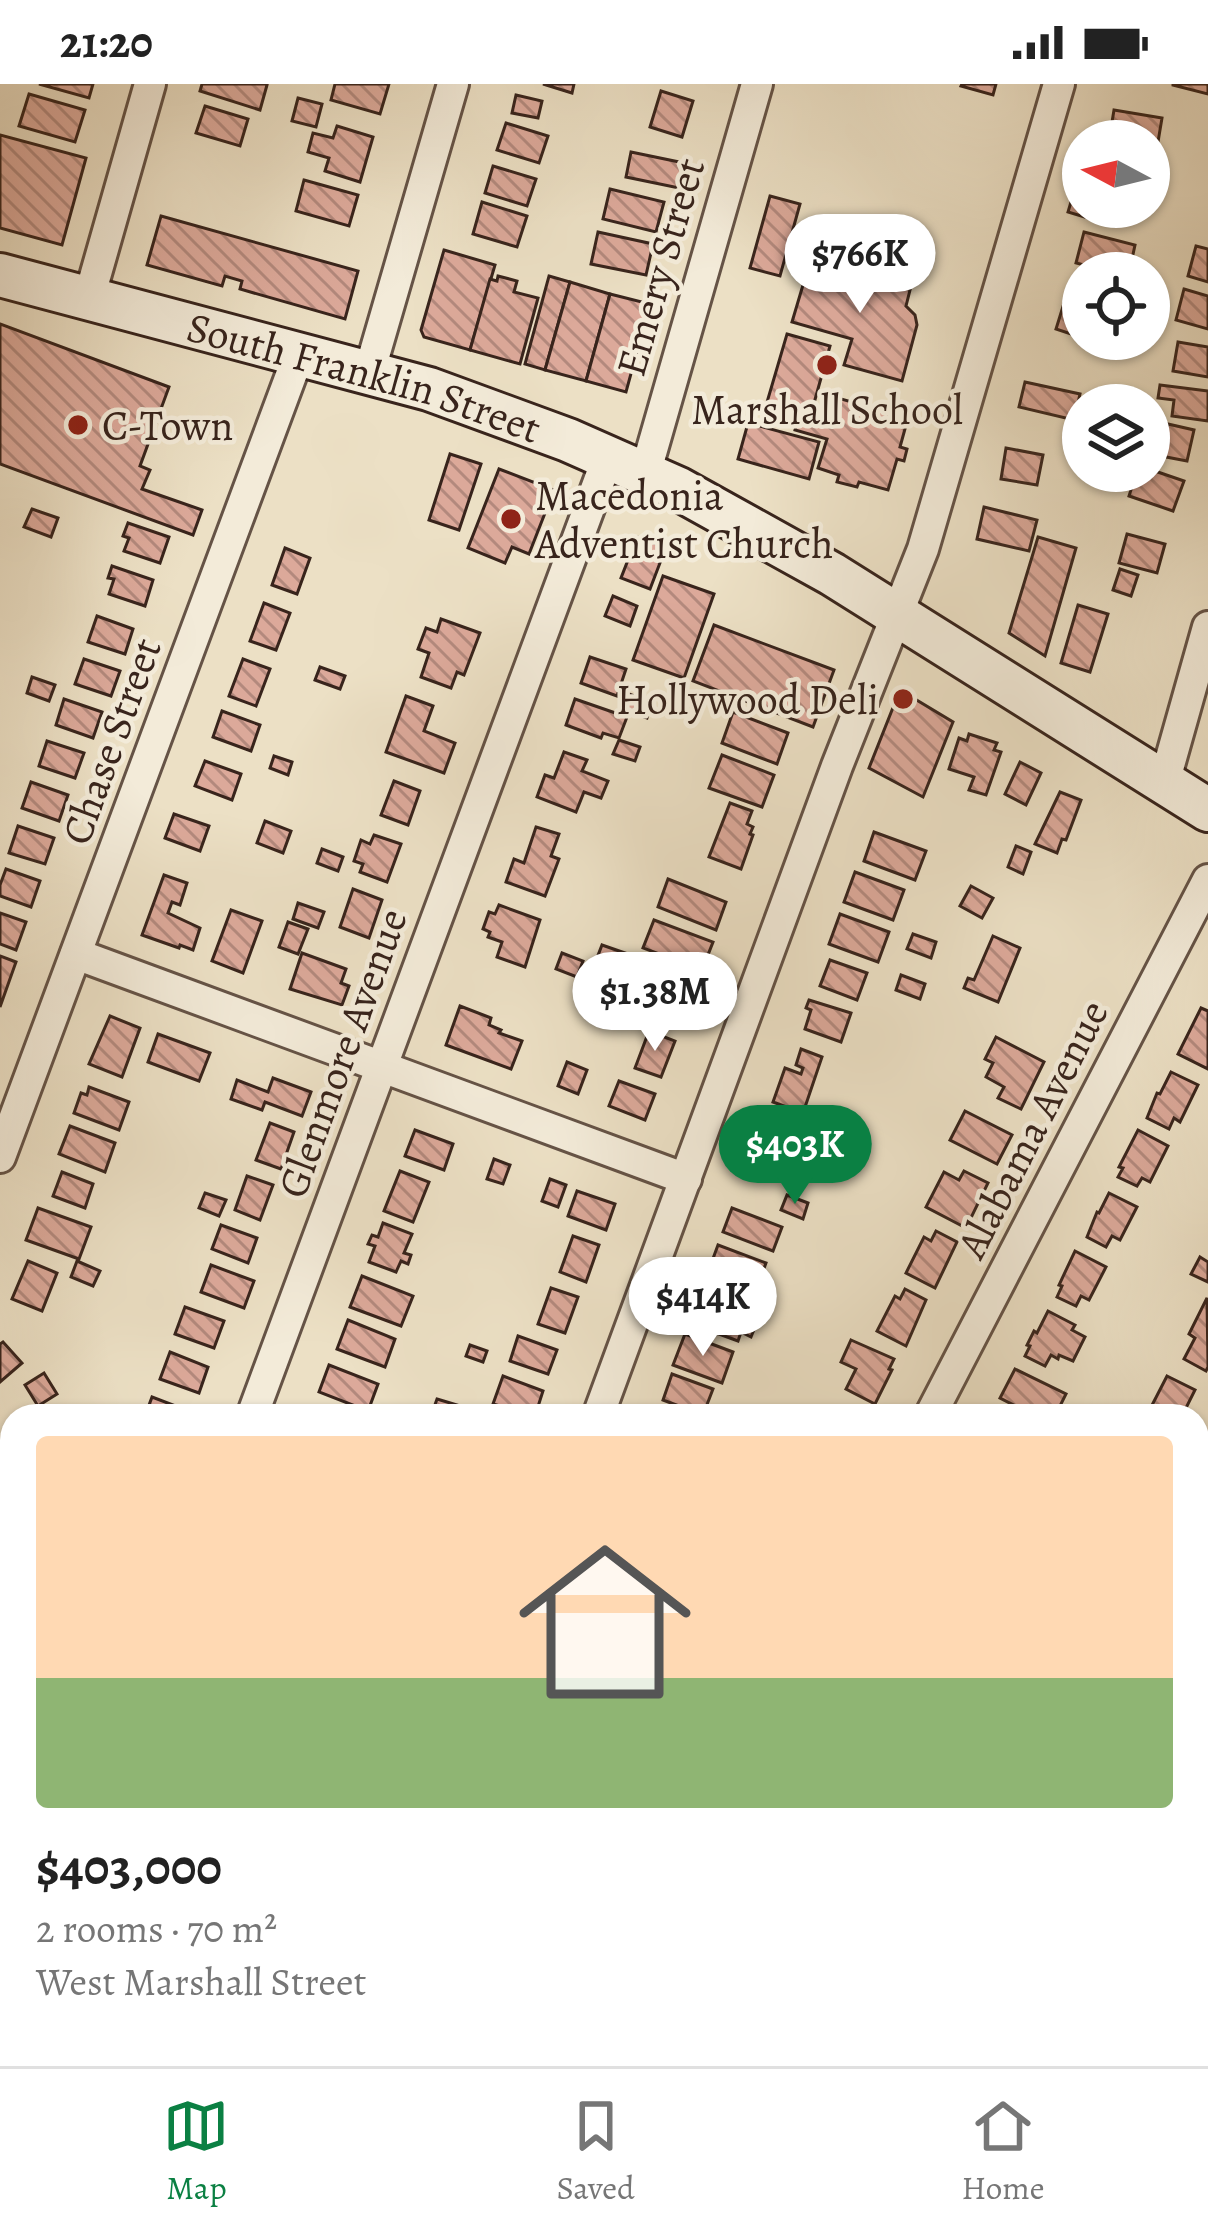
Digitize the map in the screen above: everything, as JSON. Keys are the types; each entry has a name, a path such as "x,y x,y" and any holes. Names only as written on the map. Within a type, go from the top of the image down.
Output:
{"main road":[{"name":"South Franklin Street","path":"0,275 429,389 568,440 679,489 818,566 1208,810"}],"street":[{"path":"89,298 150,84"},
{"path":"369,373 453,84"},
{"name":"Emery Street","path":"511,718 627,466 757,84"},
{"path":"602,1404 837,766 923,549 1059,84"},
{"name":"Chase Street","path":"0,1157 299,354"},
{"path":"1164,783 1208,627"},
{"name":"Glenmore Avenue","path":"256,1404 511,718"},
{"name":"Alabama Avenue","path":"937,1404 1208,880"},
{"path":"76,954 686,1180"}],"building":[{"path":"39,84 93,84 89,98"},
{"path":"202,84 267,85 260,110 200,91"},
{"path":"335,84 389,84 380,114 331,100"},
{"path":"543,84 574,84 572,93"},
{"path":"962,84 996,84 993,95"},
{"path":"1173,84 1208,84 1208,94 1173,85"},
{"path":"661,91 693,101 682,137 650,127"},
{"path":"29,94 85,110 75,142 19,126"},
{"path":"516,95 542,101 538,118 512,113"},
{"path":"298,98 322,104 316,127 292,121"},
{"path":"205,106 248,119 240,146 196,133"},
{"path":"1114,110 1162,118 1162,120 1112,120"},
{"path":"506,123 548,136 539,163 497,150"},
{"path":"337,126 373,137 360,182 325,171 329,158 308,152 313,133 333,138"},
{"path":"0,135 86,158 62,245 0,228"},
{"path":"631,152 684,163 679,188 626,177"},
{"path":"493,166 536,179 527,206 485,193"},
{"path":"304,180 358,195 349,226 296,211"},
{"path":"610,189 664,202 656,232 603,219"},
{"path":"770,196 800,204 780,276 750,268"},
{"path":"482,202 527,216 517,247 473,234"},
{"path":"161,216 358,271 345,319 240,289 242,281 225,276 222,286 147,265"},
{"path":"598,232 653,244 646,275 591,264"},
{"path":"1084,232 1135,245 1134,252 1079,252"},
{"path":"1196,246 1208,249 1208,282 1188,276"},
{"path":"444,250 495,265 470,350 424,337 421,330"},
{"path":"811,258 911,286 906,306 917,325 902,381 844,365 852,339 792,322"},
{"path":"498,276 517,281 514,292 538,298 520,364 470,350 490,279 497,281"},
{"path":"549,276 570,282 545,370 525,364"},
{"path":"570,282 610,294 586,381 545,370"},
{"path":"1184,289 1208,296 1208,329 1176,320"},
{"path":"610,294 650,304 626,392 586,381"},
{"name":"C-Town","path":"0,324 169,387 140,466 150,470 142,489 202,510 193,535 0,464"},
{"path":"787,334 830,346 809,421 830,427 838,398 908,418 900,447 907,449 904,461 897,459 888,490 837,482 839,475 818,468 827,439 795,430 798,419 765,409"},
{"path":"1178,342 1208,347 1208,377 1173,371"},
{"path":"1025,382 1062,390 1062,417 1019,407"},
{"path":"1170,386 1208,391 1208,421 1172,416 1174,400 1170,400"},
{"path":"748,423 819,442 809,479 738,459"},
{"path":"1170,424 1194,430 1187,461 1170,458"},
{"path":"1006,448 1043,455 1037,485 1001,479"},
{"path":"450,454 481,464 459,530 429,520"},
{"name":"Macedonia Adventist Church","path":"499,469 554,490 529,554 512,547 505,563 468,548"},
{"path":"1170,476 1184,481 1173,511 1129,496 1130,492 1170,492"},
{"path":"984,507 1037,520 1029,551 977,539"},
{"path":"32,509 58,518 51,537 24,527"},
{"path":"128,523 169,537 160,563 124,551"},
{"path":"1127,534 1165,544 1157,573 1119,563"},
{"path":"637,537 663,546 650,589 621,578"},
{"path":"1038,537 1076,548 1045,656 1009,633"},
{"path":"285,548 310,558 297,594 272,585"},
{"path":"112,566 153,580 145,606 109,594"},
{"path":"1120,569 1138,575 1131,596 1113,590"},
{"path":"663,576 714,594 684,678 633,660"},
{"path":"613,596 637,606 630,626 605,616"},
{"path":"264,603 290,613 276,650 250,641"},
{"path":"1078,605 1108,614 1090,672 1061,663"},
{"path":"97,616 133,629 125,654 88,642"},
{"path":"441,619 480,633 464,675 457,672 451,688 421,677 429,653 418,649 426,628 437,632"},
{"path":"714,625 834,670 813,727 693,681"},
{"path":"590,657 626,669 617,696 581,683"},
{"path":"84,659 120,671 111,696 75,684"},
{"path":"243,659 270,669 256,706 229,696"},
{"path":"320,667 345,676 340,689 315,680"},
{"path":"32,677 55,685 49,701 27,693"},
{"path":"900,690 953,722 923,797 869,768"},
{"path":"629,694 652,703 647,718 623,709"},
{"path":"406,696 433,706 424,731 455,743 444,773 386,752"},
{"path":"64,699 102,712 93,738 56,725"},
{"path":"575,699 627,717 619,738 603,733 601,738 566,725"},
{"path":"222,711 260,725 251,751 213,737"},
{"path":"733,712 788,733 777,764 722,743"},
{"path":"969,734 997,743 994,750 1001,752 986,795 969,790 974,777 949,769 959,738 967,741"},
{"path":"619,740 640,747 635,761 613,754"},
{"path":"47,741 84,753 75,778 39,766"},
{"path":"564,752 587,760 582,771 608,781 601,798 584,792 576,812 537,797 545,775 554,778"},
{"path":"722,755 774,775 762,807 709,788"},
{"path":"274,756 292,762 288,775 270,768"},
{"path":"205,761 241,774 232,800 195,786"},
{"path":"1020,762 1041,773 1026,805 1005,794"},
{"path":"394,781 420,791 408,825 381,815"},
{"path":"31,782 68,795 59,821 22,808"},
{"path":"1060,792 1081,800 1057,853 1035,844"},
{"path":"730,803 752,811 747,824 753,827 753,835 741,869 709,857"},
{"path":"174,814 209,826 200,851 165,838"},
{"path":"265,821 291,831 283,853 257,843"},
{"path":"18,826 54,838 45,864 9,853"},
{"path":"536,827 559,834 551,856 559,859 545,896 506,882 514,859 524,863"},
{"path":"874,832 926,851 915,880 864,861"},
{"path":"374,835 401,844 387,882 360,872 363,864 354,861 361,840 370,844"},
{"path":"1016,846 1031,852 1023,874 1008,867"},
{"path":"322,849 343,857 338,871 317,863"},
{"path":"6,869 40,881 31,907 0,896"},
{"path":"855,872 904,890 893,920 844,902"},
{"path":"164,875 187,883 180,905 172,902 168,913 200,928 193,950 142,935"},
{"path":"668,879 726,902 716,930 658,907"},
{"path":"971,886 993,898 982,918 960,906"},
{"path":"353,889 382,900 369,938 340,927"},
{"path":"298,903 324,912 318,928 293,919"},
{"path":"499,905 540,920 525,967 497,957 502,942 488,937 490,932 483,929 489,912 495,914"},
{"path":"231,910 262,921 243,973 212,961"},
{"path":"0,913 26,922 16,950 0,944"},
{"path":"840,914 889,932 878,962 829,944"},
{"path":"654,920 713,942 702,970 643,948"},
{"path":"288,922 308,929 298,954 279,947"},
{"path":"913,934 936,942 931,958 907,949"},
{"path":"993,936 1020,948 998,1002 964,988 968,978 974,980"},
{"path":"602,945 625,953 620,967 597,958"},
{"path":"302,953 346,969 341,983 349,986 342,1005 290,989"},
{"path":"562,953 583,961 577,977 556,969"},
{"path":"0,956 16,962 0,1007"},
{"path":"830,960 867,973 857,1000 820,986"},
{"path":"901,975 925,984 920,999 896,990"},
{"path":"667,977 692,986 678,1024 653,1014"},
{"path":"809,1000 851,1013 841,1042 805,1029"},
{"path":"596,1001 624,1011 618,1027 590,1016"},
{"path":"460,1006 491,1018 489,1025 499,1033 522,1041 511,1069 446,1045"},
{"path":"1201,1008 1208,1011 1208,1069 1178,1054"},
{"path":"110,1016 140,1028 122,1077 89,1064"},
{"path":"649,1031 675,1041 661,1077 635,1068"},
{"path":"158,1034 210,1053 199,1081 148,1062"},
{"path":"996,1037 1044,1062 1021,1109 998,1098 1004,1087 986,1077 993,1063 985,1059"},
{"path":"801,1049 822,1057 803,1113 773,1102 785,1068 801,1074 803,1068 796,1065"},
{"path":"567,1062 587,1070 578,1094 558,1086"},
{"path":"1171,1072 1198,1085 1180,1122 1174,1118 1169,1129 1147,1118"},
{"path":"273,1078 311,1092 302,1116 265,1102 262,1110 231,1099 237,1080 268,1092"},
{"path":"619,1081 655,1094 645,1120 609,1106"},
{"path":"89,1087 129,1102 119,1130 74,1113 81,1093 87,1095"},
{"path":"965,1111 1012,1135 997,1164 950,1140"},
{"path":"270,1123 294,1132 281,1169 256,1160"},
{"path":"70,1126 115,1143 105,1172 59,1154"},
{"path":"415,1130 453,1144 444,1170 405,1156"},
{"path":"1138,1130 1168,1146 1150,1182 1142,1178 1137,1186 1118,1177"},
{"path":"762,1131 789,1141 775,1177 748,1167"},
{"path":"494,1159 510,1165 503,1184 487,1179"},
{"path":"400,1171 429,1182 413,1222 384,1211"},
{"path":"964,1171 988,1183 966,1228 926,1207 944,1172 959,1180"},
{"path":"62,1172 93,1184 85,1208 53,1196"},
{"path":"247,1176 273,1185 260,1220 235,1210"},
{"path":"550,1179 566,1185 558,1207 542,1201"},
{"path":"577,1191 615,1204 606,1230 568,1216"},
{"path":"205,1193 226,1200 219,1216 199,1208"},
{"path":"1109,1193 1137,1207 1120,1240 1112,1236 1106,1247 1087,1237"},
{"path":"787,1195 808,1203 803,1219 781,1210"},
{"path":"38,1208 91,1227 79,1259 26,1240"},
{"path":"732,1208 782,1227 773,1251 723,1232"},
{"path":"383,1223 412,1234 404,1253 411,1255 408,1264 401,1261 396,1272 369,1262 375,1246 368,1244 372,1235 378,1237"},
{"path":"221,1225 257,1238 248,1263 212,1249"},
{"path":"936,1231 957,1242 935,1288 906,1273 924,1237 931,1241"},
{"path":"573,1236 599,1245 586,1282 560,1272"},
{"path":"718,1245 766,1263 755,1293 707,1275"},
{"path":"1075,1251 1106,1267 1089,1300 1081,1296 1076,1306 1057,1297"},
{"path":"1200,1257 1208,1262 1208,1282 1191,1274"},
{"path":"28,1261 57,1273 42,1311 12,1299"},
{"path":"77,1261 100,1271 93,1286 71,1277"},
{"path":"211,1265 254,1281 244,1308 201,1292"},
{"path":"362,1276 413,1296 401,1326 350,1307"},
{"path":"551,1288 578,1297 565,1333 538,1324"},
{"path":"905,1289 926,1300 906,1346 877,1331 895,1296 900,1299"},
{"path":"694,1292 759,1317 751,1337 741,1332 738,1341 689,1323 696,1303 691,1301"},
{"path":"1207,1298 1206,1371 1184,1359 1195,1338 1189,1334"},
{"path":"185,1307 224,1321 214,1348 175,1334"},
{"path":"1048,1311 1075,1325 1072,1330 1085,1337 1073,1361 1051,1355 1045,1366 1025,1356"},
{"path":"348,1320 395,1339 385,1367 337,1349"},
{"path":"685,1334 733,1352 722,1383 673,1365"},
{"path":"518,1336 557,1350 548,1374 510,1361"},
{"path":"851,1340 894,1359 875,1404 846,1389 856,1369 841,1362"},
{"path":"0,1344 22,1363 0,1382"},
{"path":"470,1345 487,1351 483,1362 466,1356"},
{"path":"170,1352 208,1367 199,1393 160,1379"},
{"path":"329,1365 378,1384 371,1404 350,1404 319,1392"},
{"path":"1015,1369 1066,1394 1061,1404 1012,1404 1000,1398"},
{"path":"44,1373 57,1394 37,1404 25,1385"},
{"path":"672,1374 713,1389 707,1404 663,1400"},
{"path":"503,1376 543,1391 539,1404 493,1404"},
{"path":"1167,1376 1195,1390 1188,1404 1153,1404"}],"place":[{"name":"Marshall School","path":"827,365"},
{"name":"C-Town","path":"78,425"},
{"name":"Macedonia Adventist Church","path":"511,519"},
{"name":"Hollywood Deli","path":"903,699"}]}
